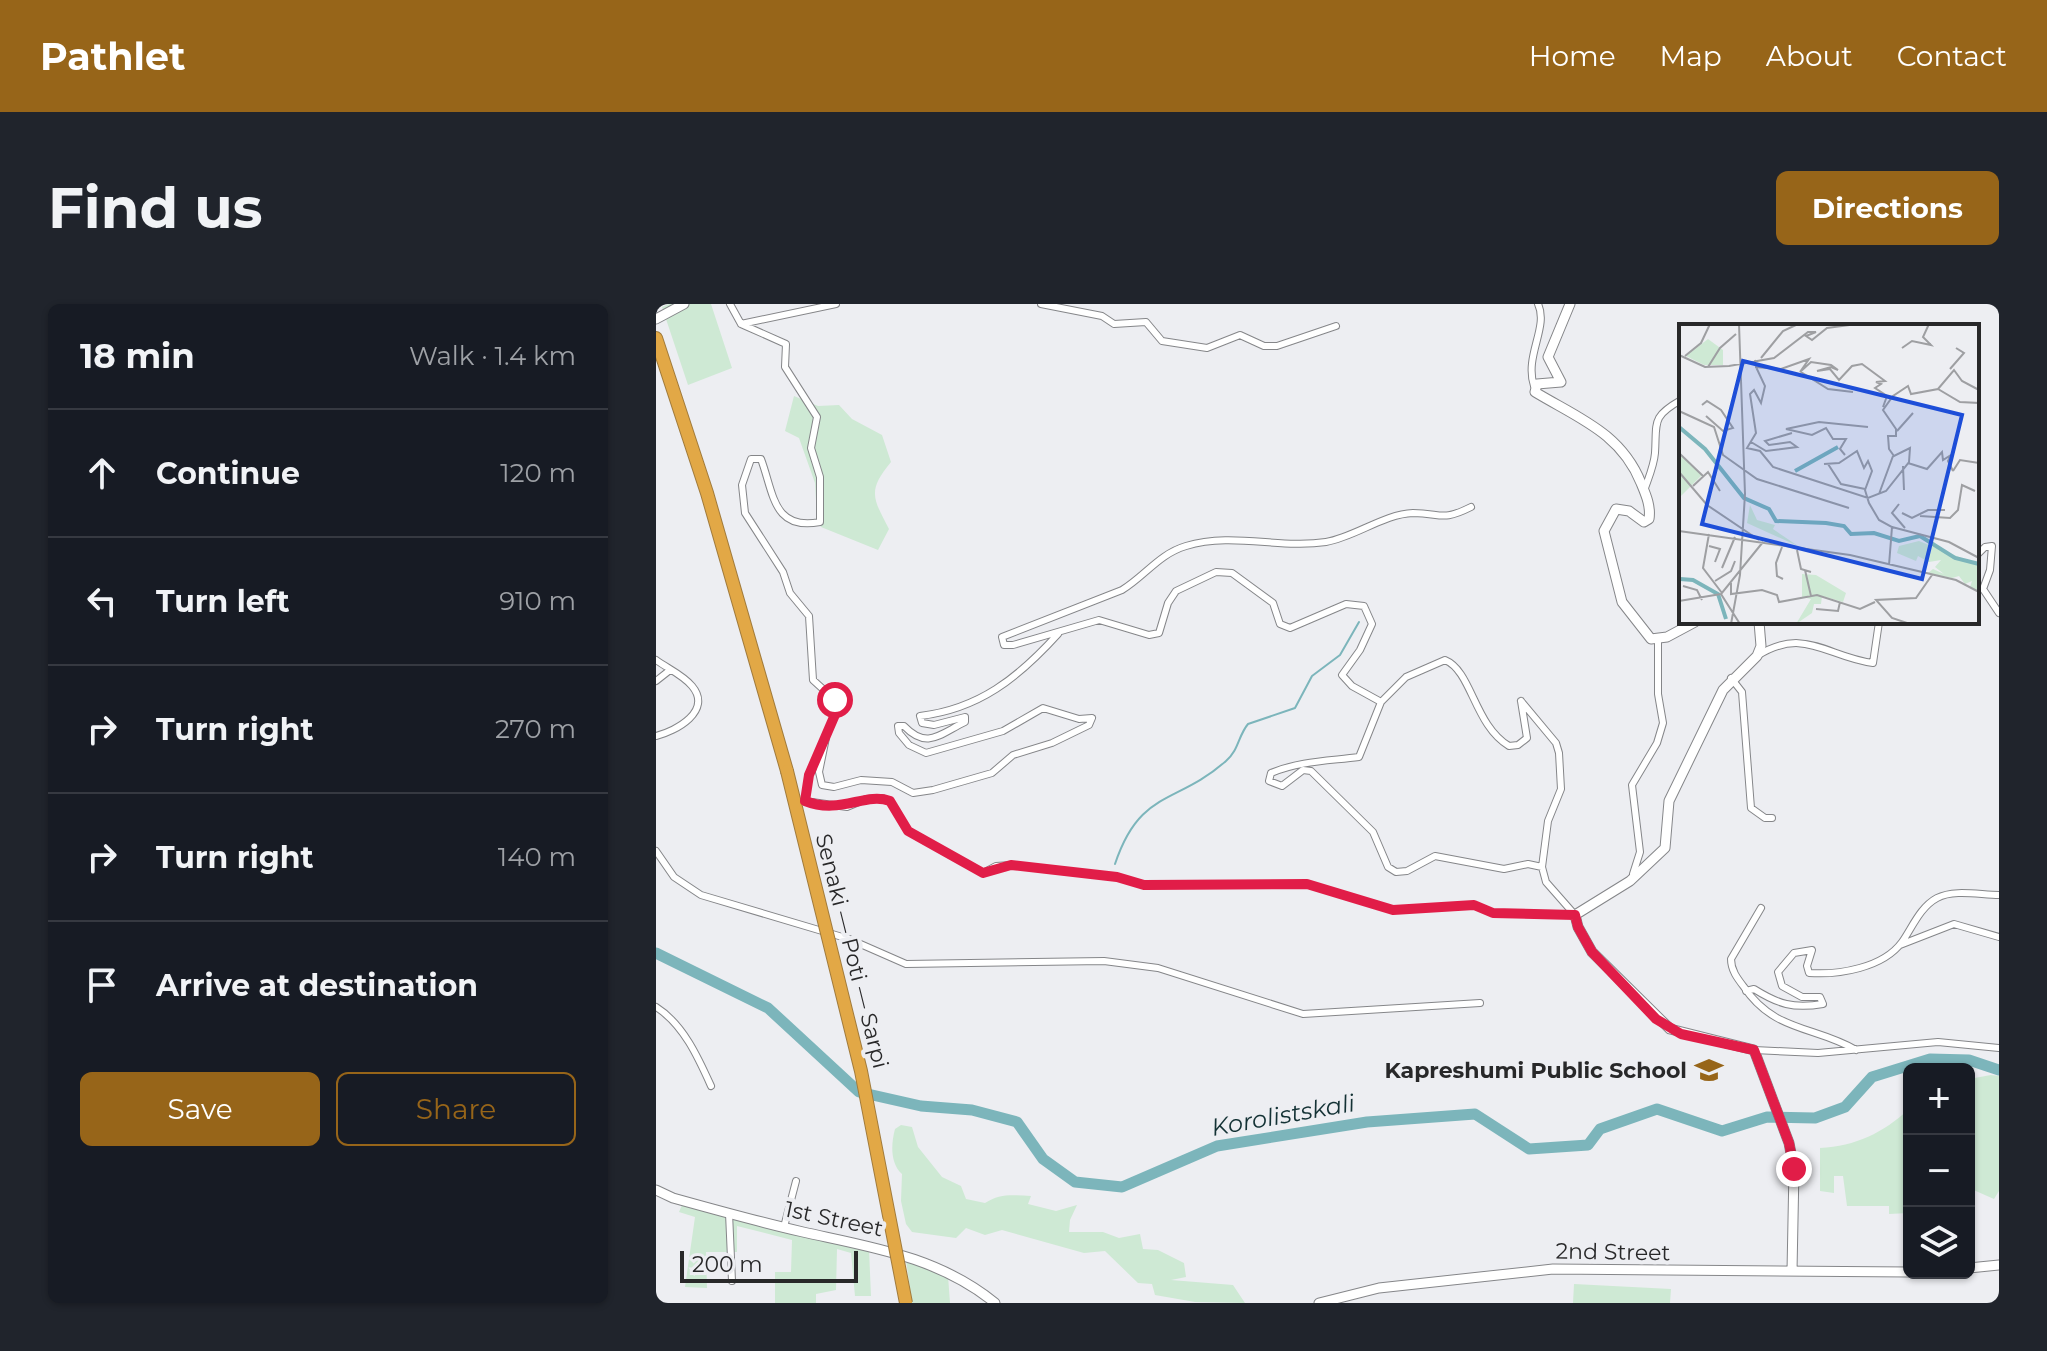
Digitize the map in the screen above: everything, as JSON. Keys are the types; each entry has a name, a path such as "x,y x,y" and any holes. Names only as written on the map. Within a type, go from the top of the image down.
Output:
{"highway":[{"name":"Senaki — Poti — Sarpi","path":"656,338 707,493 787,771 861,1071 906,1303"}],"street":[{"path":"656,319 684,304"},
{"path":"730,304 741,324 786,344 785,367 817,417 811,448 820,477 820,522 794,524 783,517 761,459 751,459 742,485 745,513 783,572 790,593 809,616 813,680 835,700 837,710 809,775 805,801 847,807 866,799 890,801 908,831 983,873 1011,865 1117,877 1144,885 1307,884 1393,910 1474,905 1493,913 1575,915 1630,881 1665,848 1669,801 1715,704 1731,678 1769,648 1810,642 1873,663 1879,624"},
{"path":"741,324 836,304"},
{"path":"1041,304 1102,316 1114,324 1146,322 1162,341 1207,348 1240,335 1264,346 1277,346 1336,326"},
{"path":"1538,304 1542,318 1531,355 1534,386 1539,394 1585,418 1614,441 1631,462 1650,507 1648,521 1640,520 1629,511 1616,509 1604,531 1622,602 1646,636 1658,638 1690,624"},
{"path":"1534,386 1561,382 1548,357 1570,304"},
{"path":"1644,491 1655,456 1656,422 1662,411 1679,401"},
{"path":"1381,702 1352,686 1342,675 1360,650 1372,624 1364,606 1346,604 1290,628 1280,624 1273,603 1232,573 1216,572 1176,591 1168,603 1159,633 1149,635 1099,620 1013,645 1001,641 1002,637 1055,614 1122,590 1140,580 1155,561 1183,547 1211,540 1328,542 1411,513 1451,517 1471,507"},
{"path":"1979,553 1985,547 1992,546 1990,570 1983,589 1999,613"},
{"path":"1757,656 1761,646 1759,624"},
{"path":"826,734 826,752 819,772 822,785 829,787 861,780 881,781 918,793 992,773 1013,755 1052,743 1091,724 1092,718 1079,719 1043,708 1031,712 1003,731 926,753 909,745 899,733 898,726 904,726 918,739 934,740 965,722 965,717 934,725 922,723 920,716 951,712 995,693 1059,632"},
{"path":"1630,881 1640,852 1632,785 1657,743 1663,723 1658,694 1658,638"},
{"path":"656,660 690,682 696,692 698,706 686,725 656,736"},
{"path":"1542,867 1528,864 1504,869 1435,856 1407,871 1396,872 1388,867 1373,832 1311,771 1303,770 1282,786 1269,781 1271,773 1326,758 1359,757 1381,702 1406,677 1445,660 1455,664 1481,717 1509,746 1518,745 1527,738 1521,701 1556,743 1561,765 1561,789 1548,821 1542,867 1546,882 1575,915 1592,952 1656,1019 1681,1034 1754,1050 1818,1053 1938,1042 1999,1048"},
{"path":"656,681 670,670"},
{"path":"1731,678 1742,692 1751,808 1772,818"},
{"path":"656,851 674,877 701,895 849,939 906,964 1104,961 1158,968 1303,1014 1480,1003"},
{"path":"1900,945 1920,915 1939,897 1951,894 1999,895"},
{"path":"1761,908 1731,959 1731,968 1746,991 1771,1016 1789,1027 1840,1041 1856,1050"},
{"path":"1746,991 1754,989 1770,1001 1787,1005 1823,1004 1820,997 1802,997 1782,986 1778,972 1794,953 1812,950 1807,972 1825,974 1858,969 1900,945 1954,924 1999,937"},
{"path":"656,1007 674,1021 711,1086"},
{"path":"1754,1050 1789,1143 1794,1169 1792,1271"},
{"path":"784,1227 796,1181"},
{"name":"1st Street","path":"656,1190 784,1227 893,1250 950,1274 995,1303"},
{"path":"729,1213 732,1281"},
{"path":"1975,1267 1999,1265"},
{"name":"2nd Street","path":"1319,1303 1393,1286 1553,1269 1903,1272"}],"green space":[{"path":"669,304 711,304 732,368 688,385 662,307"},
{"path":"794,396 818,406 839,405 852,419 882,435 891,462 878,480 875,495 889,529 878,550 821,527 817,519 815,483 799,438 785,431"},
{"path":"1999,1076 1999,1191 1994,1199 1975,1191 1975,1078"},
{"path":"1903,1114 1903,1213 1889,1214 1889,1206 1847,1206 1843,1176 1834,1176 1834,1193 1820,1191 1820,1148 1868,1137"},
{"path":"901,1125 912,1127 918,1147 942,1177 961,1186 966,1199 985,1203 1001,1196 1031,1196 1028,1204 1056,1211 1077,1205 1070,1220 1069,1232 1103,1232 1119,1238 1140,1234 1143,1249 1158,1250 1184,1263 1186,1277 1171,1280 1233,1285 1245,1303 1195,1302 1155,1295 1152,1284 1138,1283 1105,1251 1084,1253 1002,1230 985,1235 966,1228 956,1238 912,1232 906,1224 901,1201 902,1174 892,1153 895,1129"},
{"path":"682,1205 869,1249 871,1296 855,1296 851,1253 837,1249 836,1290 816,1294 816,1303 775,1303 775,1272 791,1272 792,1240 737,1226 737,1252 706,1252 707,1288 685,1287 695,1217 679,1212"},
{"path":"906,1260 948,1276 950,1303 912,1303"},
{"path":"1574,1284 1671,1289 1670,1303 1573,1303"}],"waterway":[{"path":"1115,864 1125,840 1148,810 1226,761 1248,724 1295,708 1312,676 1340,655 1359,622"},
{"name":"Korolistskali","path":"656,953 768,1008 859,1092 921,1106 972,1110 1017,1122 1043,1159 1075,1182 1122,1187 1217,1146 1367,1122 1475,1114 1529,1149 1588,1145 1600,1129 1657,1109 1722,1131 1767,1117 1815,1118 1845,1107 1872,1077 1930,1059 1969,1060 1999,1070"}],"place":[{"name":"Kapreshumi Public School","path":"1709,1070"}],"route":[{"path":"835,700 837,710 809,775 805,801 847,807 866,799 890,801 908,831 983,873 996,866 1011,865 1117,877 1144,885 1307,884 1393,910 1474,905 1493,913 1575,915 1592,952 1656,1019 1681,1034 1754,1050 1789,1143 1794,1169"}]}
